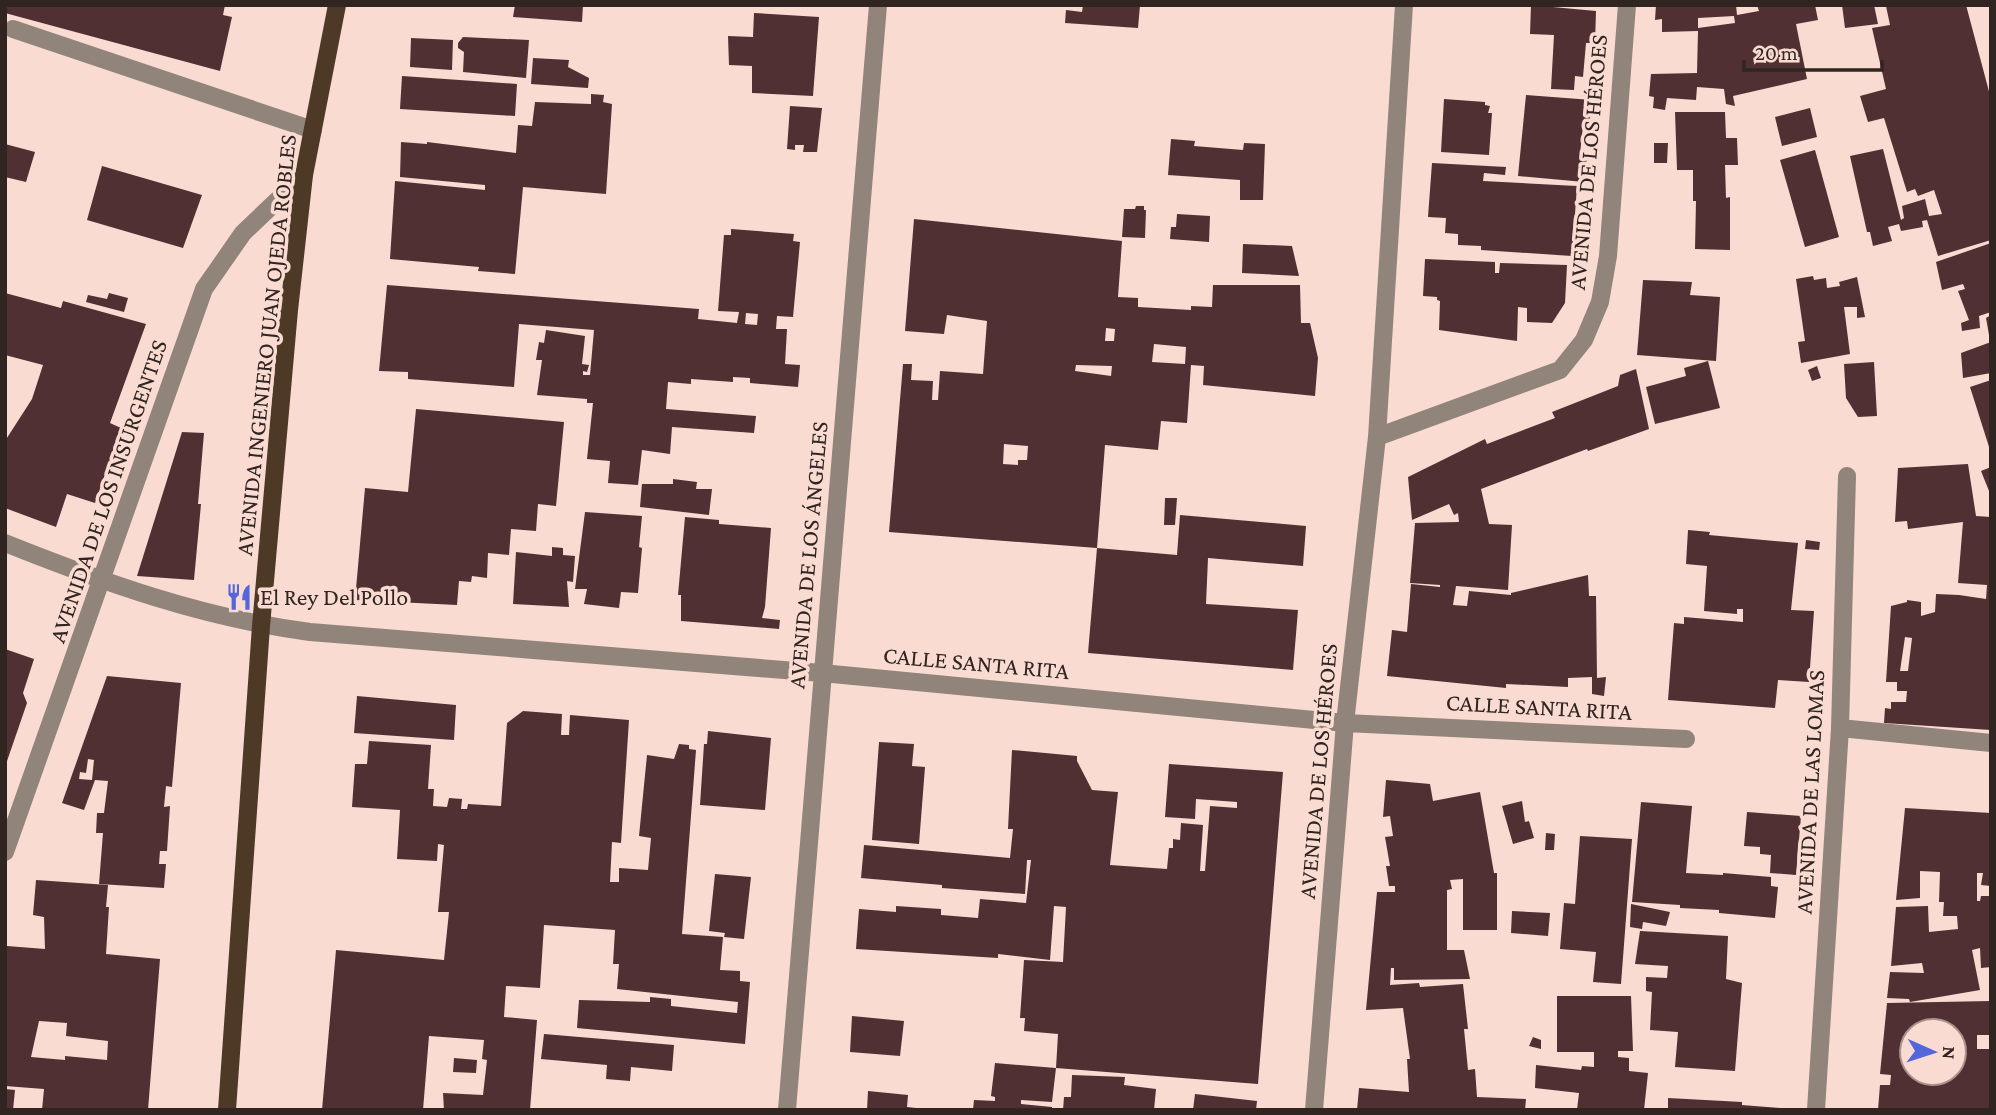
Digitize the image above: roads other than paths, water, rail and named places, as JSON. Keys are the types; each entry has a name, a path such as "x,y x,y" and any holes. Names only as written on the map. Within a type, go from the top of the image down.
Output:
{"main road":[{"name":"AVENIDA INGENIERO JUAN OJEDA ROBLES","path":"228,1110 261,626 289,310 304,175 337,5"}],"street":[{"name":"AVENIDA DE LOS ÁNGELES","path":"787,1110 878,5"},
{"name":"AVENIDA DE LOS HÉROES","path":"1314,1110 1345,723 1377,437 1404,5"},
{"name":"AVENIDA DE LOS HÉROES","path":"1377,437 1560,370 1584,340 1600,302 1608,257 1627,5"},
{"path":"13,29 313,130"},
{"name":"AVENIDA DE LOS INSURGENTES","path":"5,852 103,582 204,289 243,233 304,175"},
{"name":"AVENIDA DE LAS LOMAS","path":"1816,1110 1840,728 1847,476"},
{"name":"CALLE SANTA RITA","path":"5,543 103,582 193,610 261,626 310,632 822,673 1345,723 1686,738"},
{"path":"1840,728 1991,743"}],"place":[{"name":"El Rey Del Pollo","path":"239,597"}]}
